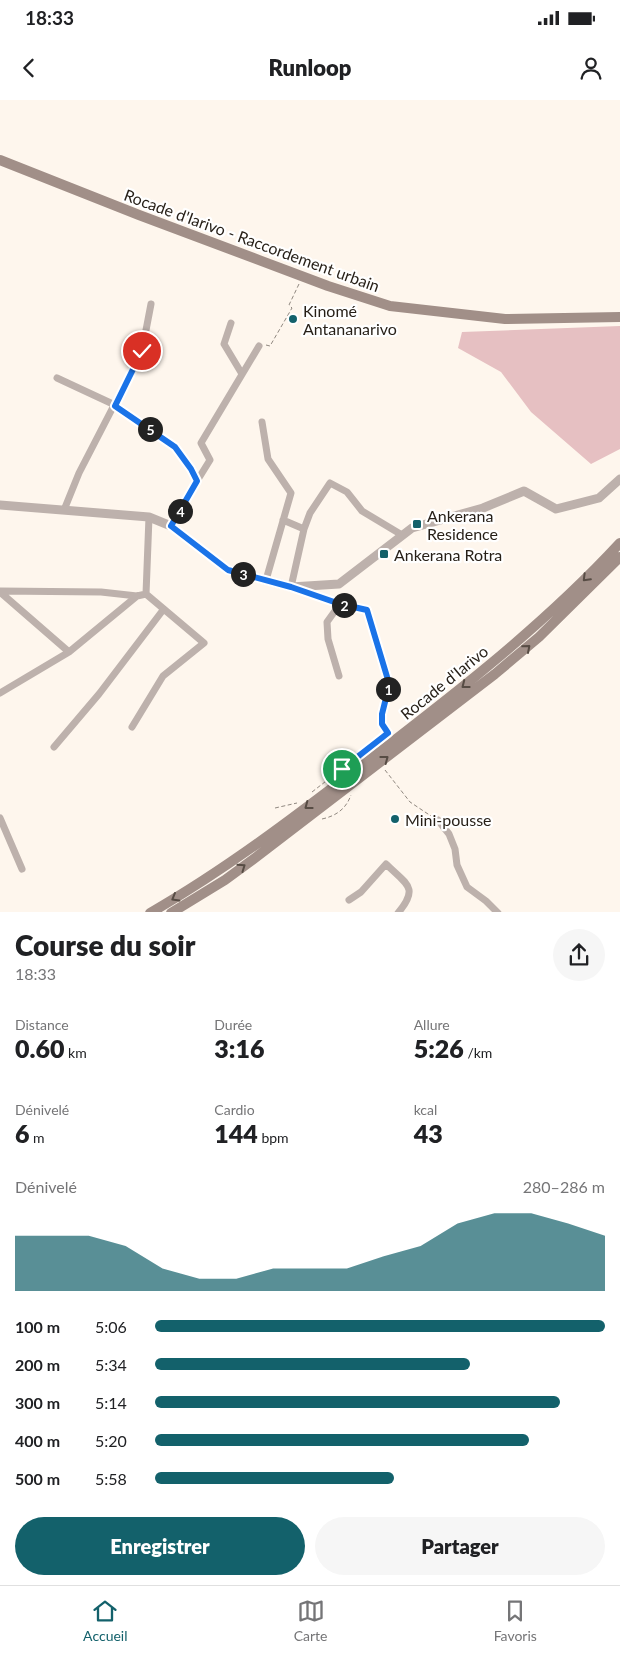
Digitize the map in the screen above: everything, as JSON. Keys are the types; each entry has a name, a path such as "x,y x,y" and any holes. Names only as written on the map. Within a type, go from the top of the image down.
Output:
{"main road":[{"name":"Rocade d'Iarivo - Raccordement urbain","path":"0,160 139,215 390,306 505,319 620,317"},
{"name":"Rocade d'Iarivo","path":"150,912 203,881 258,844 485,670 566,597 620,542"},
{"name":"Rocade d'Iarivo","path":"171,912 224,880 255,858 495,674 539,637 620,558"}],"street":[{"path":"64,510 79,473 142,351 151,304"},
{"path":"231,323 224,344 242,374"},
{"path":"171,526 210,460 201,443 259,346"},
{"path":"57,378 115,406 175,447 197,481"},
{"path":"262,422 268,459 291,493 266,580"},
{"path":"291,587 339,584 412,528 483,508 524,490 556,509 599,498 620,479"},
{"path":"291,587 304,529 310,513 330,483 346,492 362,511 402,535"},
{"path":"0,505 149,517 171,526 228,570 291,587 340,604 367,610 388,680"},
{"path":"132,727 163,676 204,643 146,594 149,517"},
{"path":"283,520 304,529"},
{"path":"0,592 101,592 137,596 146,594"},
{"path":"0,592 69,652"},
{"path":"0,693 69,652 137,596"},
{"path":"339,676 328,639 327,622 340,604"},
{"path":"54,747 99,694 163,610"},
{"path":"0,818 22,869"},
{"path":"438,820 449,834 455,849 457,865 467,887 498,912"},
{"path":"349,900 361,892 386,864 409,887 411,893 406,903 398,912"}],"path":[{"path":"259,346 263,344 270,346 292,308 290,305 303,276"},
{"path":"312,792 388,733 382,724 382,714 388,680"},
{"path":"379,770 384,768 410,802 438,820"},
{"path":"318,820 332,817 346,806 352,792"},
{"path":"275,808 296,804"}],"shaded area":[{"path":"620,326 620,449 591,464 531,412 501,372 458,348 462,332"}],"place":[{"name":"Kinomé Antananarivo","path":"293,319"},
{"name":"Ankerana Residence","path":"417,524"},
{"name":"Ankerana Rotra","path":"384,554"},
{"name":"Mini-pousse","path":"395,819"}],"route":[{"path":"142,351 115,406 175,447 197,481 171,526 228,570 291,587 340,604 367,610 388,680 382,724 388,733 342,769"}]}
